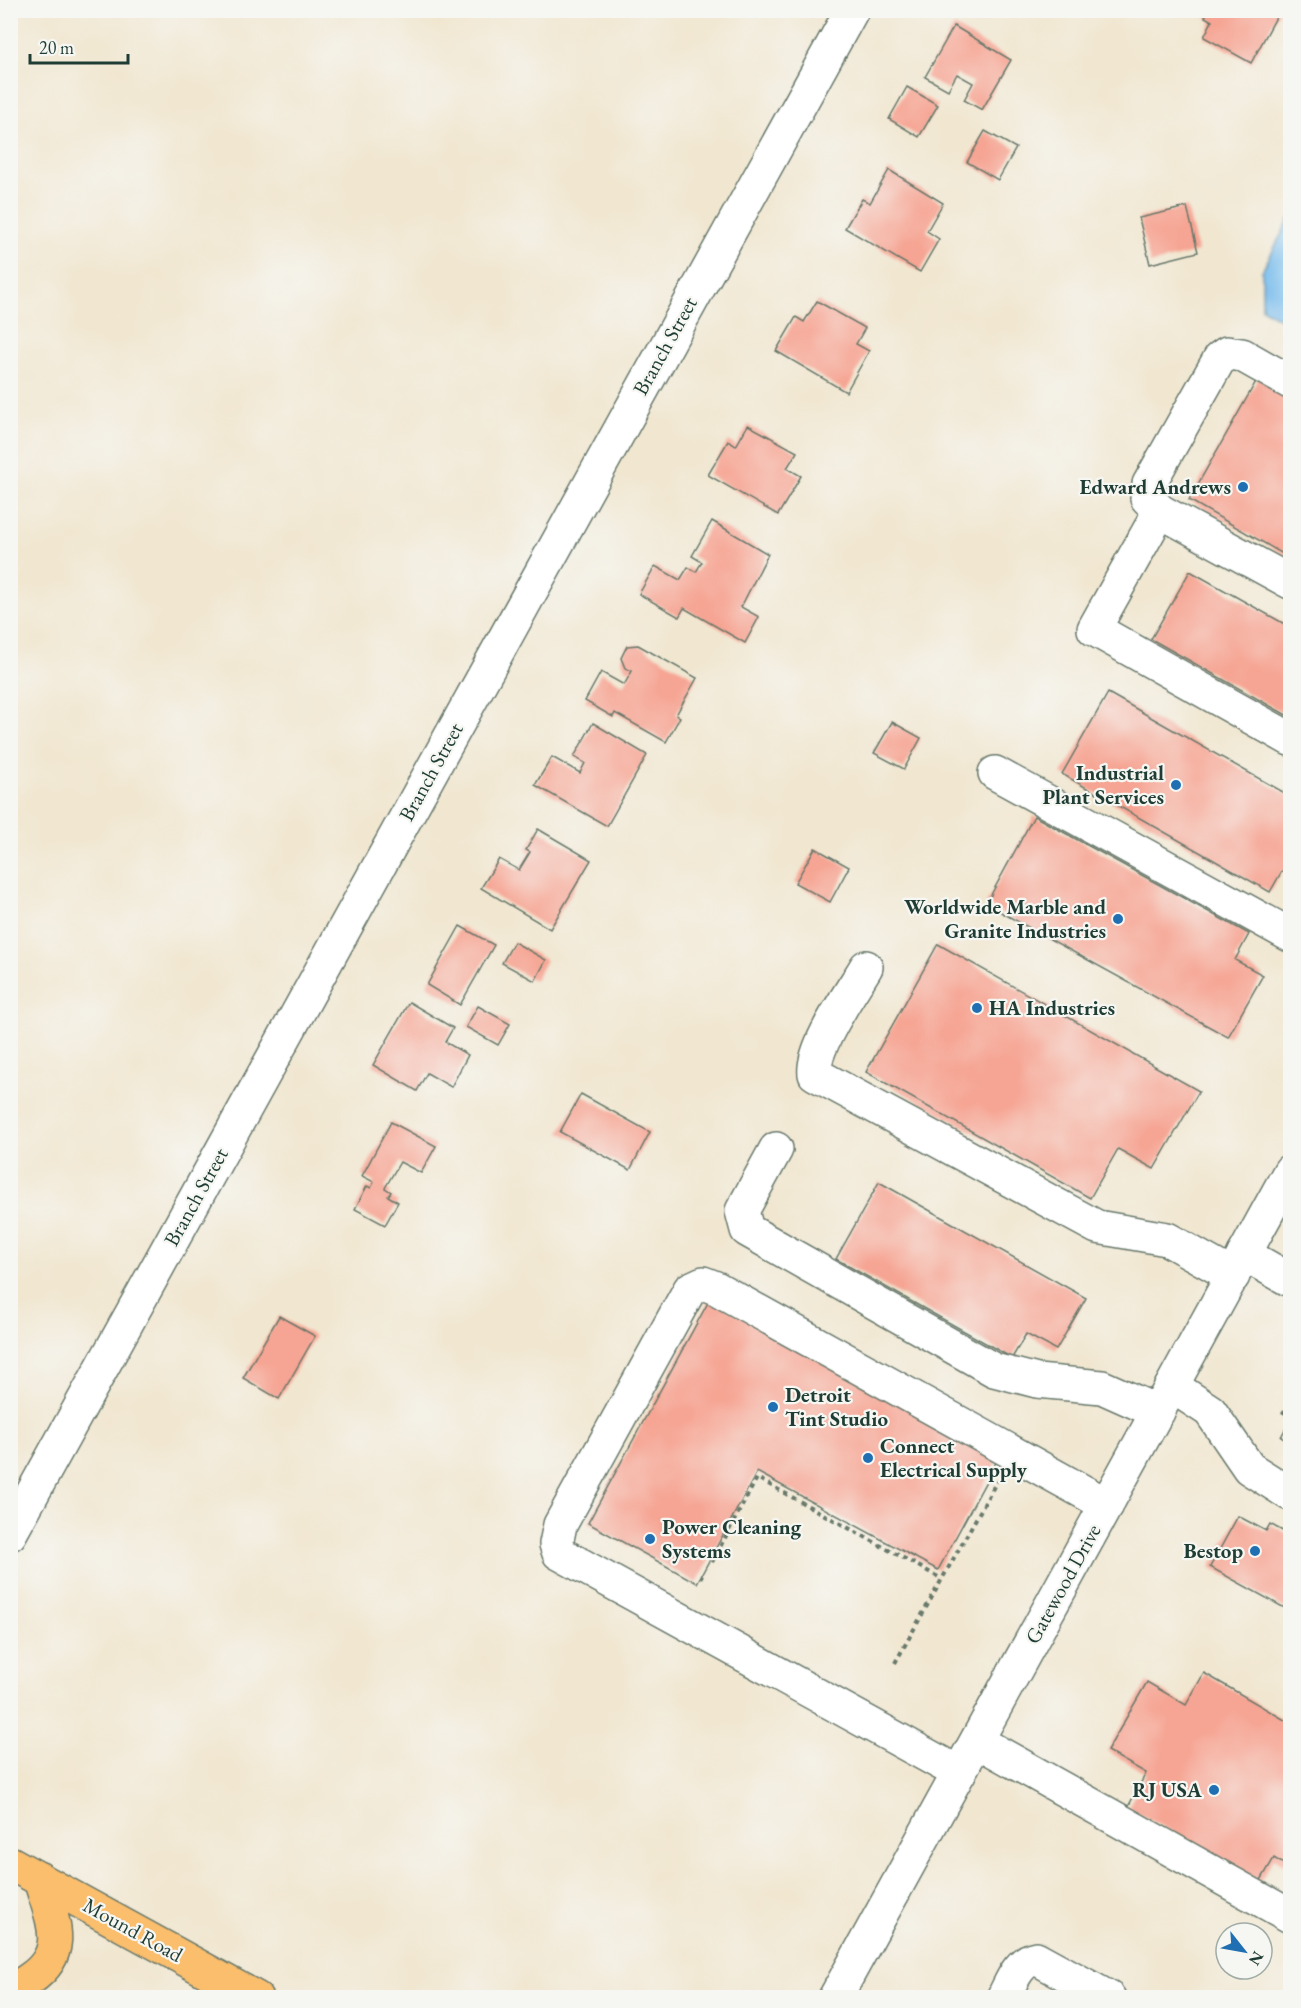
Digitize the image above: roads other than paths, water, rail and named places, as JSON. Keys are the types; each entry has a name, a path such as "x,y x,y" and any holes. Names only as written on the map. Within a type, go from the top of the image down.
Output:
{"main road":[{"name":"Mound Road","path":"10,1863 256,1998"},
{"path":"10,1991 40,1972 56,1945 53,1923 40,1879"}],"street":[{"name":"Branch Street","path":"10,1534 852,10"},
{"path":"1290,382 1242,355 1227,353 1220,358 1149,484 1147,498 1160,510 1290,582"},
{"path":"1160,510 1094,629 1290,739"},
{"path":"995,773 1290,935"},
{"path":"866,967 820,1049 813,1067 814,1074 1097,1227 1167,1239 1238,1265 1290,1280"},
{"path":"777,1149 742,1211 747,1230 994,1370 1037,1381 1102,1386 1210,1411 1249,1468 1290,1494"},
{"name":"Gatewood Drive","path":"835,1998 1290,1171"},
{"path":"958,1773 559,1553 555,1544 560,1524 690,1289 703,1283 717,1288 1107,1505"},
{"path":"977,1741 1290,1916"},
{"path":"1003,1998 1021,1965 1036,1958 1109,1998"}],"water":[{"path":"1290,218 1290,325 1262,308 1262,271"}],"place":[{"name":"Edward Andrews","path":"1243,487"},
{"name":"Industrial Plant Services","path":"1176,785"},
{"name":"Worldwide Marble and Granite Industries","path":"1118,919"},
{"name":"HA Industries","path":"977,1008"},
{"name":"Detroit Tint Studio","path":"773,1407"},
{"name":"Connect Electrical Supply","path":"868,1458"},
{"name":"Power Cleaning Systems","path":"650,1539"},
{"name":"Bestop","path":"1255,1551"},
{"name":"RJ USA","path":"1214,1790"}]}
